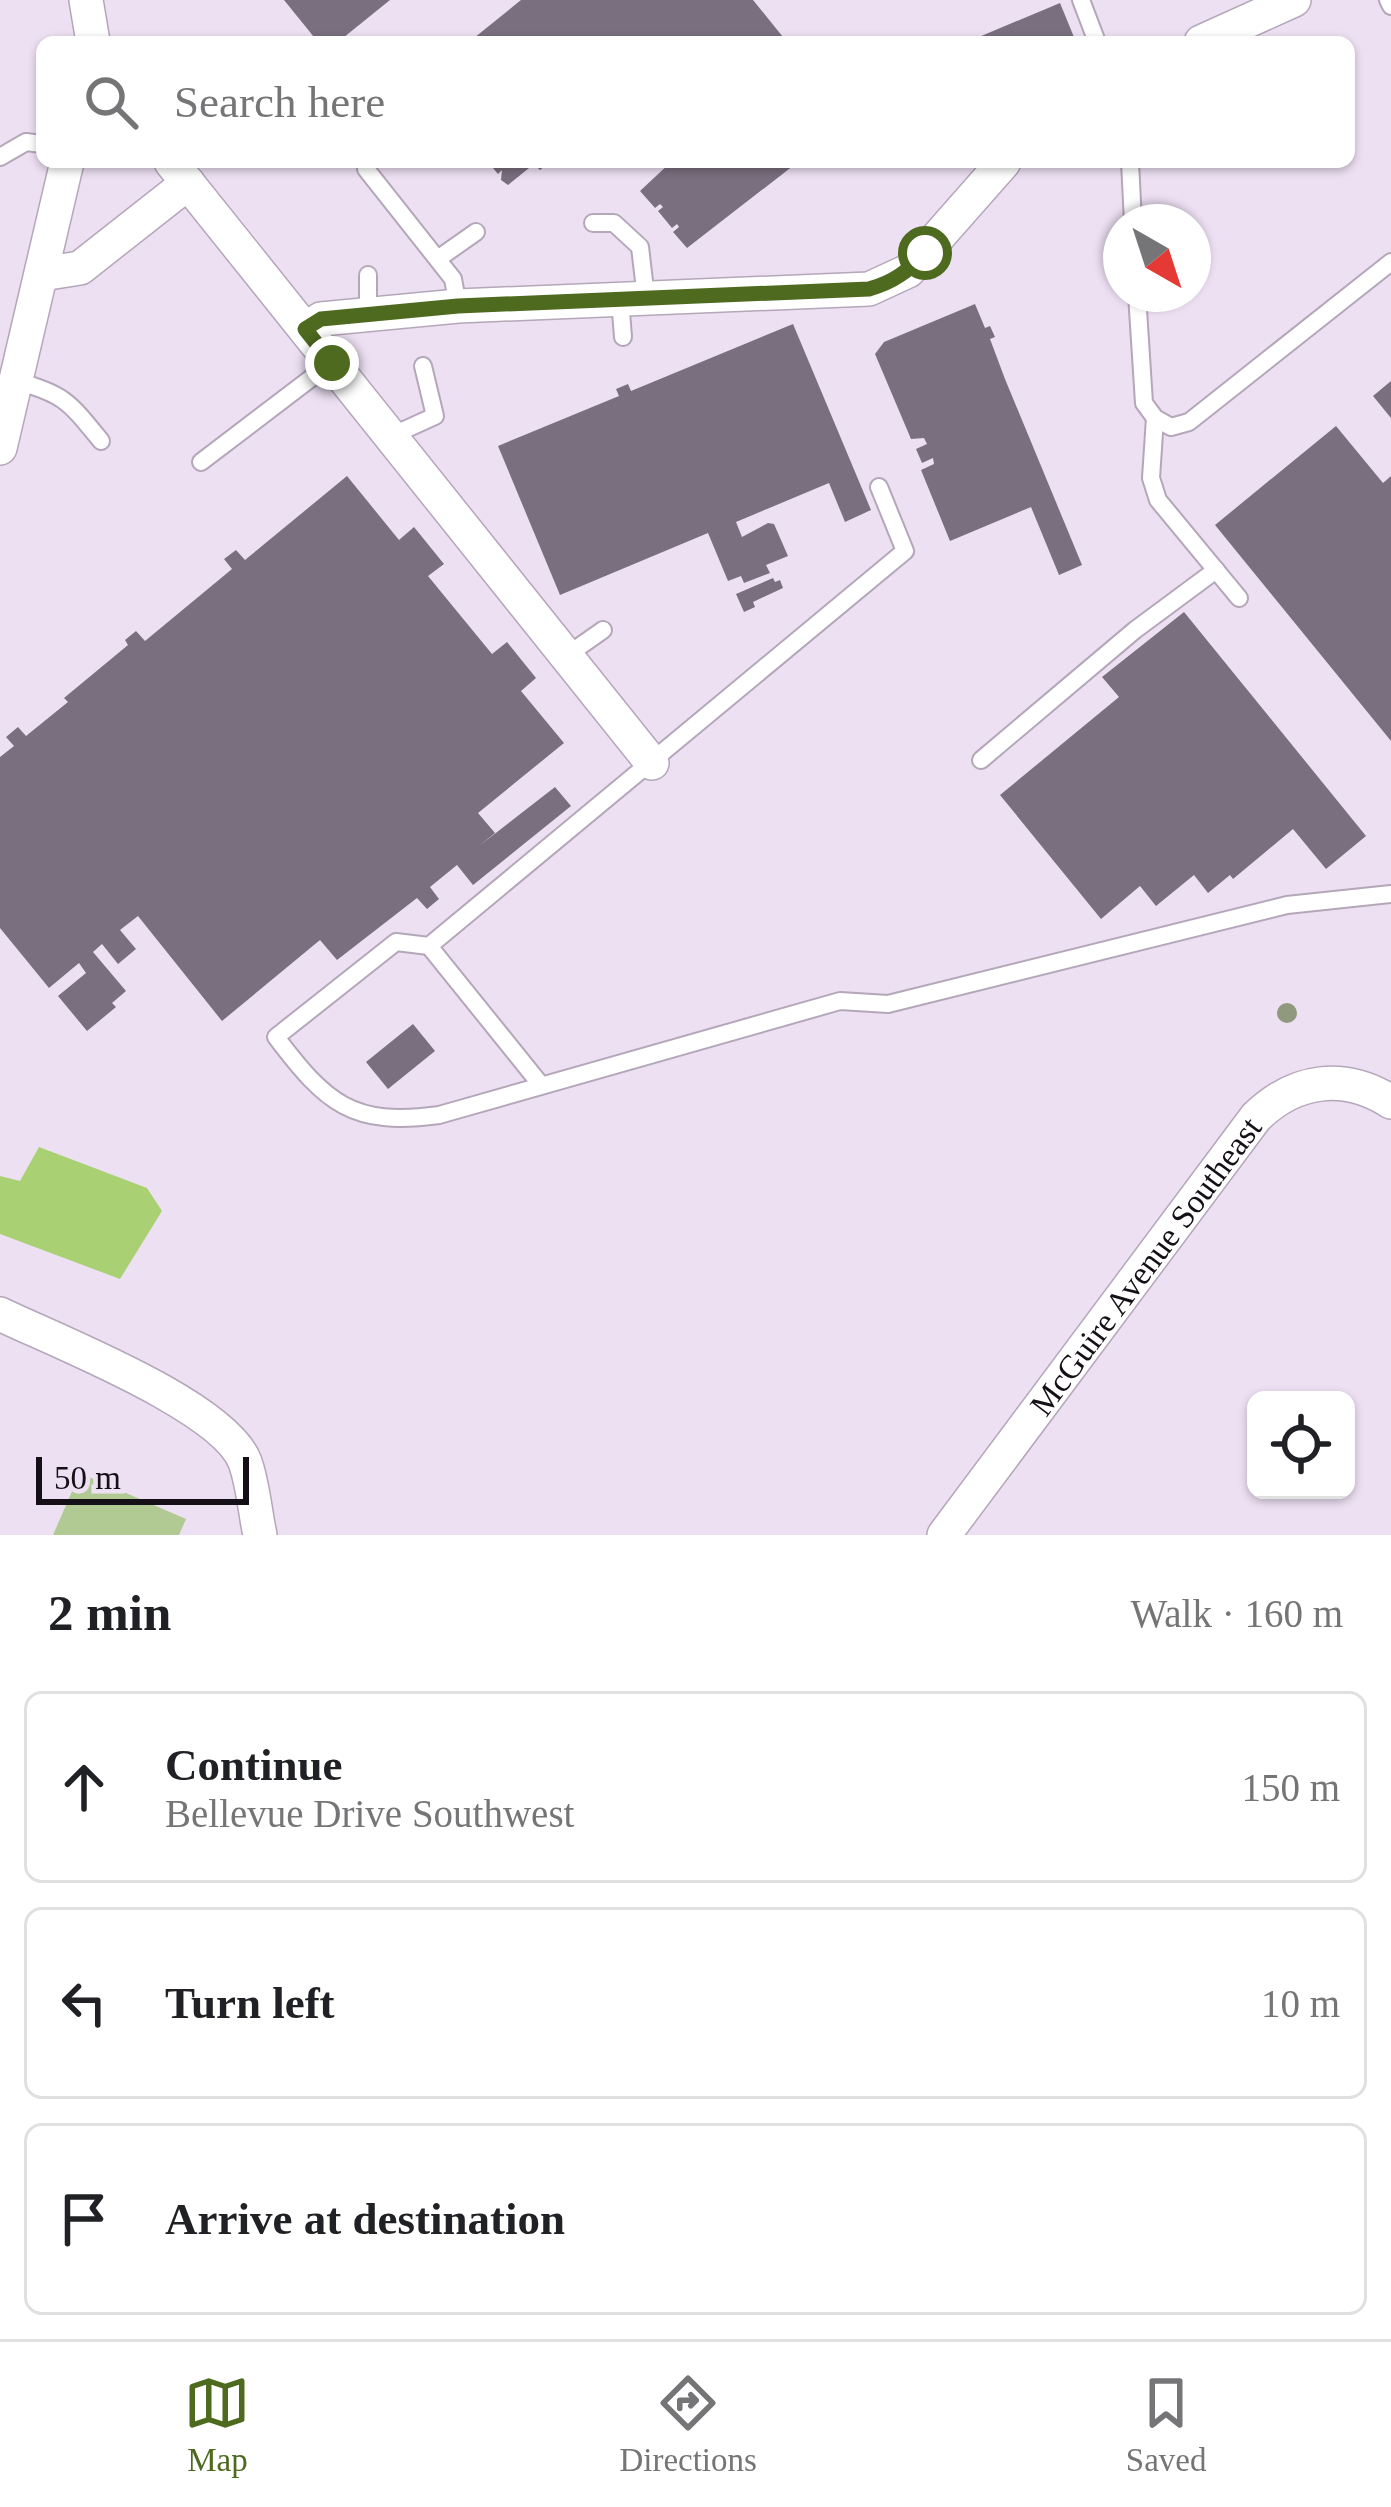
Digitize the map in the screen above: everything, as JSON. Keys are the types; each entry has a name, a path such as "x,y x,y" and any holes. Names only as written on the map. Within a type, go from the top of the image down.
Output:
{"street":[{"path":"86,0 92,36"},
{"path":"1214,36 1294,0"},
{"path":"0,448 66,168"},
{"path":"305,329 321,319 458,306 869,289 908,272 999,168"},
{"path":"42,274 80,268 179,172 652,763"},
{"name":"McGuire Avenue Southeast","path":"944,1535 1256,1117 1292,1090 1313,1084 1350,1084 1391,1102"},
{"path":"0,1314 202,1414 244,1458 260,1535"}],"lane":[{"path":"1081,0 1095,36"},
{"path":"0,158 26,142 36,143"},
{"path":"1130,168 1132,204"},
{"path":"366,169 439,258 453,279 458,306"},
{"path":"593,223 614,224 640,247 623,337"},
{"path":"439,258 476,232"},
{"path":"1138,312 1144,403 1155,418 1171,427 1189,422 1391,262"},
{"path":"368,275 368,315"},
{"path":"201,462 332,363"},
{"path":"391,436 435,416 423,366"},
{"path":"16,380 54,392 71,404 101,441"},
{"path":"1155,418 1151,478 1158,500 1239,598"},
{"path":"429,946 905,550 879,487"},
{"path":"981,760 1135,630 1216,571"},
{"path":"566,656 603,630"},
{"path":"541,1085 429,946 396,942 277,1037 313,1086 365,1115 407,1119 439,1114 840,1000 888,1004 1287,905 1391,894"}],"shaded area":[{"path":"39,1147 147,1188 162,1211 120,1279 0,1234 0,1176 20,1181"},
{"path":"80,1473 186,1519 179,1535 53,1535"}],"building":[{"path":"284,0 390,0 345,36 313,36"},
{"path":"521,0 753,0 782,36 476,36"},
{"path":"1060,3 1074,36 981,36"},
{"path":"493,168 529,168 508,185 501,180 502,170 498,174"},
{"path":"665,168 790,168 687,248 673,232 677,224 672,228 658,211 663,207 655,208 640,191"},
{"path":"975,304 985,328 990,326 995,337 990,339 1005,379 1082,565 1059,575 1031,507 950,541 921,470 934,464 933,458 922,463 916,449 927,444 924,438 911,439 875,354 884,342"},
{"path":"793,324 871,510 845,522 829,483 736,522 742,537 774,524 788,556 766,565 770,573 744,583 741,576 728,581 708,533 560,595 498,446 619,396 616,389 628,384 631,391"},
{"path":"1391,381 1391,418 1373,396"},
{"path":"1336,426 1383,483 1391,476 1391,741 1215,525"},
{"path":"347,476 399,540 414,527 444,564 428,576 492,654 507,642 536,678 521,691 564,743 478,813 495,833 479,846 555,787 571,806 473,885 457,865 430,887 439,899 427,909 417,898 337,960 320,940 222,1021 138,916 120,930 136,949 118,964 102,944 93,952 126,991 112,1003 116,1007 87,1031 58,996 86,973 79,963 49,988 0,928 0,757 14,746 6,737 18,727 26,736 128,645 125,640 136,631 145,641 232,569 224,559 236,550 245,560"},
{"path":"773,578 783,588 753,602 755,607 744,612 736,594"},
{"path":"1184,612 1366,836 1326,869 1293,829 1233,879 1230,875 1208,893 1194,875 1156,906 1140,886 1101,919 1000,795 1119,697 1102,677"},
{"path":"413,1024 435,1051 388,1089 366,1062"}],"route":[{"path":"332,363 305,329 321,319 458,306 869,289 908,272 925,253"}]}
